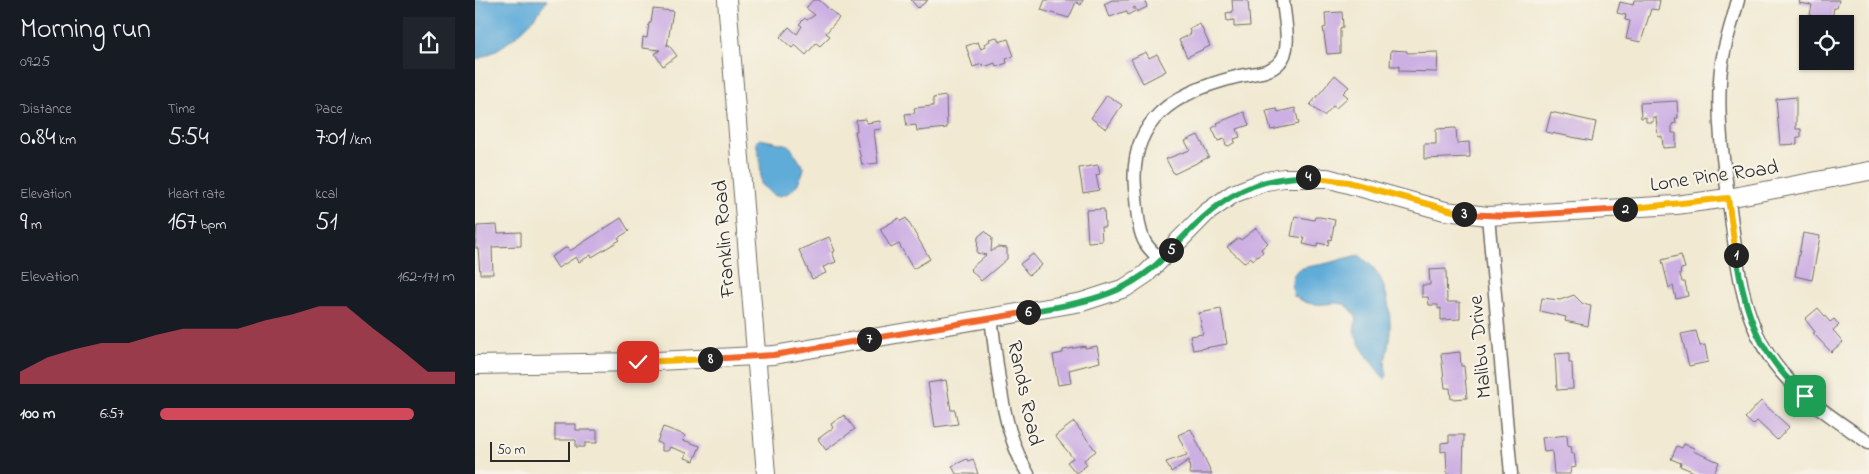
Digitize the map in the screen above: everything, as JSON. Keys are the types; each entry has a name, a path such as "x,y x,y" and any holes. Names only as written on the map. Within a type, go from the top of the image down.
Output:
{"street":[{"name":"Franklin Road","path":"727,0 766,474"},
{"path":"1161,261 1144,240 1138,211 1134,163 1141,137 1155,118 1184,96 1221,80 1274,68 1281,62 1286,44 1283,0"},
{"path":"1738,0 1725,49 1720,82 1719,116 1728,198 1743,295 1759,341 1774,363 1792,384 1818,407 1869,443"},
{"name":"Lone Pine Road","path":"475,366 755,357 991,318 1108,296 1146,274 1161,261 1192,226 1219,203 1249,187 1284,178 1327,178 1445,211 1488,216 1612,210 1728,198 1869,171"},
{"name":"Malibu Drive","path":"1488,216 1511,474"},
{"name":"Rands Road","path":"991,318 1009,429 1017,453 1028,474"}],"water":[{"path":"475,0 547,0 541,10 516,36 486,56 475,60"},
{"path":"760,139 789,145 804,168 798,184 786,194 775,196 761,185 760,160 756,142"},
{"path":"1359,255 1378,274 1385,289 1389,307 1390,325 1385,362 1387,375 1385,379 1358,341 1354,330 1357,319 1347,306 1336,303 1308,303 1294,296 1293,278 1299,269"}],"building":[{"path":"813,0 819,0 839,18 826,33 830,36 820,46 816,43 806,55 795,45 792,48 780,37 789,27 797,34 802,26 799,24 805,18 807,20 815,15 806,8"},
{"path":"911,0 928,0 918,8"},
{"path":"1045,0 1083,0 1081,5 1076,2 1069,18 1041,10"},
{"path":"1112,0 1145,0 1147,7 1137,12 1135,7 1133,8 1135,11 1128,15 1126,11 1110,17 1104,4"},
{"path":"1232,0 1248,0 1250,26 1234,27 1234,20 1227,21 1226,13 1233,12"},
{"path":"1634,0 1660,0 1658,10 1651,9 1641,42 1626,39 1630,21 1625,20 1626,15 1617,13 1620,2 1633,5"},
{"path":"1800,0 1839,0 1837,8 1834,8 1833,15 1810,15 1812,5 1799,3"},
{"path":"653,9 673,11 667,46 668,44 677,56 663,66 655,54 660,50 642,48 643,37 647,38"},
{"path":"1342,12 1343,27 1340,28 1340,53 1327,54 1323,28 1326,27 1325,13"},
{"path":"1200,24 1210,46 1187,57 1179,40 1191,34 1189,29"},
{"path":"997,37 999,42 1008,39 1014,56 1006,59 1007,63 996,67 995,63 984,67 982,64 973,67 966,46 978,42 981,49 985,47 984,44 990,41 989,39"},
{"path":"1391,50 1407,51 1407,53 1438,52 1437,72 1399,71 1399,66 1390,66"},
{"path":"1146,52 1149,58 1157,54 1166,71 1143,83 1131,59"},
{"path":"1335,75 1349,87 1343,93 1348,97 1336,108 1333,106 1324,116 1310,105"},
{"path":"1107,95 1122,105 1106,129 1091,118"},
{"path":"946,96 947,128 917,131 916,125 907,126 905,114 915,113 914,108 933,106 933,98"},
{"path":"1796,97 1796,129 1801,129 1801,137 1797,137 1797,144 1780,145 1776,99"},
{"path":"1677,101 1678,118 1675,118 1676,123 1672,124 1672,133 1676,133 1676,147 1663,148 1662,136 1658,137 1656,117 1653,117 1653,122 1646,122 1646,117 1641,118 1640,103"},
{"path":"1295,108 1299,124 1271,130 1266,111 1277,109 1278,112"},
{"path":"1244,112 1249,125 1237,129 1240,137 1234,139 1235,142 1229,146 1226,145 1224,139 1218,141 1212,128 1218,125 1217,123"},
{"path":"1551,112 1596,122 1592,141 1546,132"},
{"path":"866,119 867,123 880,121 881,129 874,130 878,163 862,165 855,131 857,131 856,120"},
{"path":"1456,128 1457,143 1469,142 1470,157 1424,159 1424,144 1436,144 1436,129"},
{"path":"1198,135 1209,157 1174,174 1166,159 1190,150 1185,141"},
{"path":"1098,165 1100,174 1096,175 1099,190 1083,193 1079,168"},
{"path":"1104,209 1105,227 1101,227 1102,241 1088,242 1086,210"},
{"path":"1295,216 1314,220 1315,217 1320,217 1335,220 1331,240 1329,239 1328,245 1318,243 1317,247 1303,244 1305,238 1291,236"},
{"path":"621,218 629,231 618,238 620,240 592,257 591,255 579,262 576,257 558,268 551,257 567,247 570,251"},
{"path":"899,218 901,221 906,218 930,259 913,269 899,244 891,248 880,229"},
{"path":"497,225 498,233 521,232 521,246 492,247 493,274 480,274 478,248 475,248 477,226"},
{"path":"1256,228 1268,243 1261,249 1263,252 1253,260 1251,257 1244,263 1227,247 1239,238 1241,240"},
{"path":"985,231 992,238 991,252 997,247 1007,248 1007,259 981,281 970,269 986,255 977,253 978,237"},
{"path":"1803,233 1820,236 1812,280 1795,276"},
{"path":"829,237 835,251 832,252 836,262 823,267 826,273 812,279 799,250"},
{"path":"1033,254 1042,265 1029,275 1020,264"},
{"path":"1681,255 1685,268 1681,269 1680,274 1682,282 1685,282 1688,296 1676,299 1673,286 1669,288 1662,260"},
{"path":"1446,269 1447,302 1460,302 1460,319 1441,320 1441,308 1438,309 1438,305 1429,305 1428,297 1422,297 1422,285 1430,285 1429,270"},
{"path":"1574,295 1583,304 1591,306 1588,326 1565,321 1566,317 1540,311 1542,298 1560,300"},
{"path":"1818,308 1830,322 1834,319 1839,325 1833,330 1843,342 1831,352 1813,333 1815,332 1805,319"},
{"path":"1221,309 1227,344 1193,350 1190,336 1203,334 1199,313"},
{"path":"1696,331 1700,346 1705,345 1708,362 1689,366 1681,334"},
{"path":"1085,346 1085,348 1097,346 1100,362 1069,370 1071,383 1058,385 1053,355 1063,353 1063,350"},
{"path":"1460,352 1461,366 1464,366 1467,398 1451,399 1450,388 1445,388 1441,354"},
{"path":"1569,353 1569,363 1572,363 1573,389 1557,390 1555,354"},
{"path":"946,380 951,410 955,410 958,424 935,427 928,383"},
{"path":"1761,401 1789,427 1777,440 1757,421 1753,425 1745,418"},
{"path":"844,415 855,429 826,450 818,439 833,428 831,424"},
{"path":"1074,422 1096,451 1084,460 1087,465 1076,473 1067,462 1073,458 1055,436"},
{"path":"555,424 576,424 576,430 597,430 597,443 585,443 585,447 576,447 576,440 555,440"},
{"path":"663,427 685,435 683,440 700,446 694,461 685,458 687,453 670,447 668,451 662,451 662,444 657,442"},
{"path":"1191,429 1212,474 1190,474 1189,460 1171,472 1166,462 1187,455 1178,435"},
{"path":"1449,435 1464,435 1463,474 1447,474 1446,451 1441,452 1441,443 1449,442"},
{"path":"1567,435 1568,447 1571,446 1572,454 1574,453 1576,467 1571,468 1570,474 1554,474 1552,451 1544,452 1542,438"},
{"path":"1684,444 1694,448 1693,451 1719,462 1714,474 1699,474 1680,466 1681,463 1671,459 1677,446 1682,448"},
{"path":"967,459 968,461 973,459 978,474 956,474 952,466"}],"route":[{"path":"638,362 774,355 1055,307 1108,296 1125,288 1146,274 1161,261 1206,213 1233,194 1249,187 1284,178 1313,177 1348,182 1445,211 1472,216 1603,211 1676,205 1728,198 1743,295 1753,327 1759,341 1774,363 1805,396"}]}
